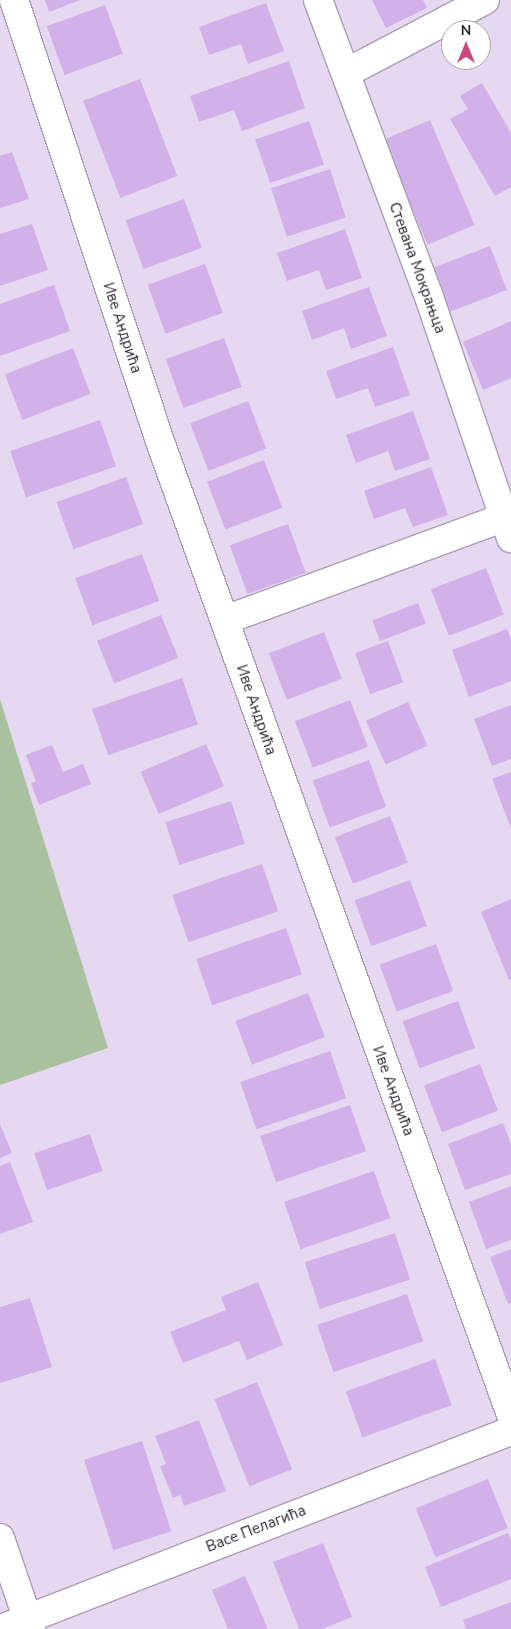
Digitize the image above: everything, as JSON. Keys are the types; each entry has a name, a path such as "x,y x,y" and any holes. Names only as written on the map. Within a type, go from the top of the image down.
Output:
{"street":[{"name":"Иве Андрића","path":"14,0 162,447 511,1415"},
{"name":"Стевана Мокрањца","path":"318,0 428,294 509,524"},
{"path":"346,73 485,0"},
{"path":"225,620 509,524"},
{"name":"Васе Пелагића","path":"0,1629 29,1624 511,1431"},
{"path":"0,1538 29,1624"}],"green space":[{"path":"0,699 108,1048 0,1085"}],"building":[{"path":"45,0 80,0 49,12"},
{"path":"372,0 423,0 427,8 386,28"},
{"path":"266,3 284,51 248,64 241,44 209,55 199,27"},
{"path":"105,5 123,54 65,75 47,26"},
{"path":"289,61 305,108 242,131 234,110 199,122 190,96"},
{"path":"140,79 177,176 120,198 83,101"},
{"path":"482,83 511,133 511,187 495,196 450,119 468,109 460,96"},
{"path":"430,120 475,225 428,245 383,140"},
{"path":"309,121 324,164 270,183 255,140"},
{"path":"12,152 29,199 0,208 0,156"},
{"path":"330,169 346,218 287,237 271,188"},
{"path":"184,199 202,248 144,269 126,220"},
{"path":"32,224 48,270 0,286 0,234"},
{"path":"345,229 362,278 326,290 319,270 287,281 277,253"},
{"path":"490,246 507,290 450,312 433,268"},
{"path":"205,264 223,313 165,334 148,285"},
{"path":"54,285 70,331 0,356 0,304"},
{"path":"369,287 387,336 351,349 344,328 312,340 302,311"},
{"path":"511,321 511,378 483,390 463,342"},
{"path":"224,338 242,387 184,408 166,359"},
{"path":"393,347 410,395 375,407 368,388 336,399 326,371"},
{"path":"73,348 91,394 22,420 5,374"},
{"path":"248,401 266,449 208,471 190,423"},
{"path":"413,411 430,459 395,471 388,451 356,463 346,435"},
{"path":"100,420 116,466 26,497 10,451"},
{"path":"264,460 282,508 225,529 207,482"},
{"path":"431,467 448,515 413,527 405,508 374,519 364,491"},
{"path":"126,477 143,524 74,549 56,502"},
{"path":"288,524 306,573 248,594 230,545"},
{"path":"142,554 159,601 92,625 75,578"},
{"path":"486,568 504,615 449,636 431,589"},
{"path":"418,603 426,624 380,641 372,621"},
{"path":"161,615 178,658 114,683 97,641"},
{"path":"507,629 511,639 511,681 469,697 452,650"},
{"path":"324,632 342,679 287,700 269,653"},
{"path":"388,641 403,682 370,694 355,653"},
{"path":"182,678 198,724 108,755 92,709"},
{"path":"350,700 368,747 313,768 295,721"},
{"path":"408,702 428,746 386,765 366,721"},
{"path":"511,705 511,759 492,766 474,719"},
{"path":"206,744 224,786 159,814 141,772"},
{"path":"52,745 63,772 83,764 91,784 39,805 31,783 36,781 26,755"},
{"path":"369,760 386,807 330,828 313,781"},
{"path":"511,772 511,828 492,779"},
{"path":"231,801 245,844 179,865 165,822"},
{"path":"390,816 408,863 353,884 335,837"},
{"path":"262,864 278,911 188,942 172,895"},
{"path":"410,880 427,926 371,946 355,900"},
{"path":"511,899 511,979 509,980 481,912"},
{"path":"286,928 302,974 212,1005 196,959"},
{"path":"436,944 453,991 397,1012 380,965"},
{"path":"308,993 325,1037 252,1065 235,1021"},
{"path":"458,1001 475,1048 420,1068 403,1021"},
{"path":"330,1051 346,1098 256,1129 240,1082"},
{"path":"480,1064 498,1111 442,1132 424,1086"},
{"path":"350,1105 366,1151 276,1182 260,1136"},
{"path":"503,1123 511,1144 511,1174 465,1190 448,1144"},
{"path":"0,1124 12,1153 0,1158"},
{"path":"90,1134 103,1171 47,1190 34,1153"},
{"path":"10,1162 33,1222 0,1234 0,1166"},
{"path":"374,1171 390,1218 300,1249 284,1202"},
{"path":"511,1186 511,1240 486,1249 469,1202"},
{"path":"395,1233 410,1280 320,1309 305,1262"},
{"path":"511,1249 511,1303 508,1304 490,1257"},
{"path":"258,1282 283,1345 247,1360 239,1341 183,1363 170,1332 226,1310 221,1297"},
{"path":"407,1294 423,1341 333,1372 317,1325"},
{"path":"30,1298 52,1367 0,1383 0,1307"},
{"path":"435,1359 452,1405 362,1438 346,1391"},
{"path":"257,1382 292,1469 250,1486 214,1399"},
{"path":"199,1420 226,1491 184,1506 180,1495 173,1498 160,1466 166,1464 155,1436"},
{"path":"142,1441 171,1531 113,1550 84,1460"},
{"path":"488,1479 508,1528 436,1557 416,1508"},
{"path":"508,1533 511,1541 511,1579 441,1607 425,1567"},
{"path":"323,1543 352,1617 322,1629 299,1629 273,1562"},
{"path":"245,1576 268,1629 228,1629 212,1590"},
{"path":"511,1602 511,1629 466,1629 463,1620"}]}
